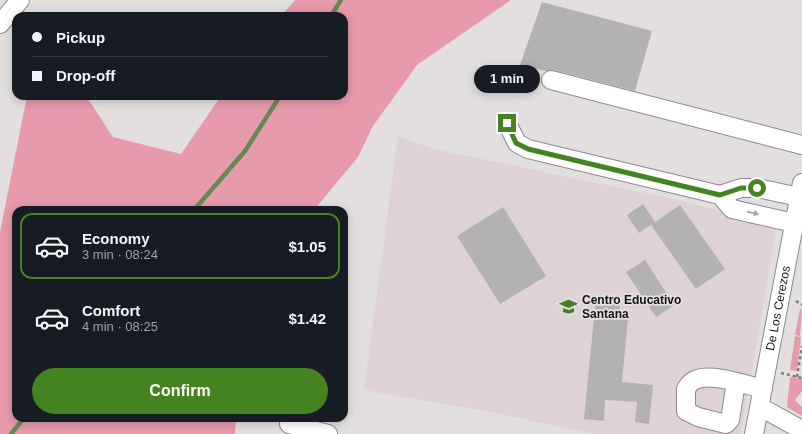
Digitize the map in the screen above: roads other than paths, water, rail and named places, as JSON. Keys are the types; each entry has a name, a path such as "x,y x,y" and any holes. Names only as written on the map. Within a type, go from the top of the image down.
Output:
{"street":[{"path":"0,24 20,0"},
{"path":"551,80 802,145"},
{"path":"507,123 516,143 528,149 720,195 741,188 801,190"},
{"name":"De Los Cerezos","path":"754,434 801,190"},
{"path":"720,195 732,209 794,224"},
{"path":"736,382 763,389"},
{"path":"760,407 802,430"},
{"path":"289,425 328,434"}],"waterway":[{"path":"334,12 341,0"},
{"path":"197,206 245,151 277,100"},
{"path":"11,434 21,422"}],"place":[{"name":"Centro Educativo Santana","path":"569,307"}]}
